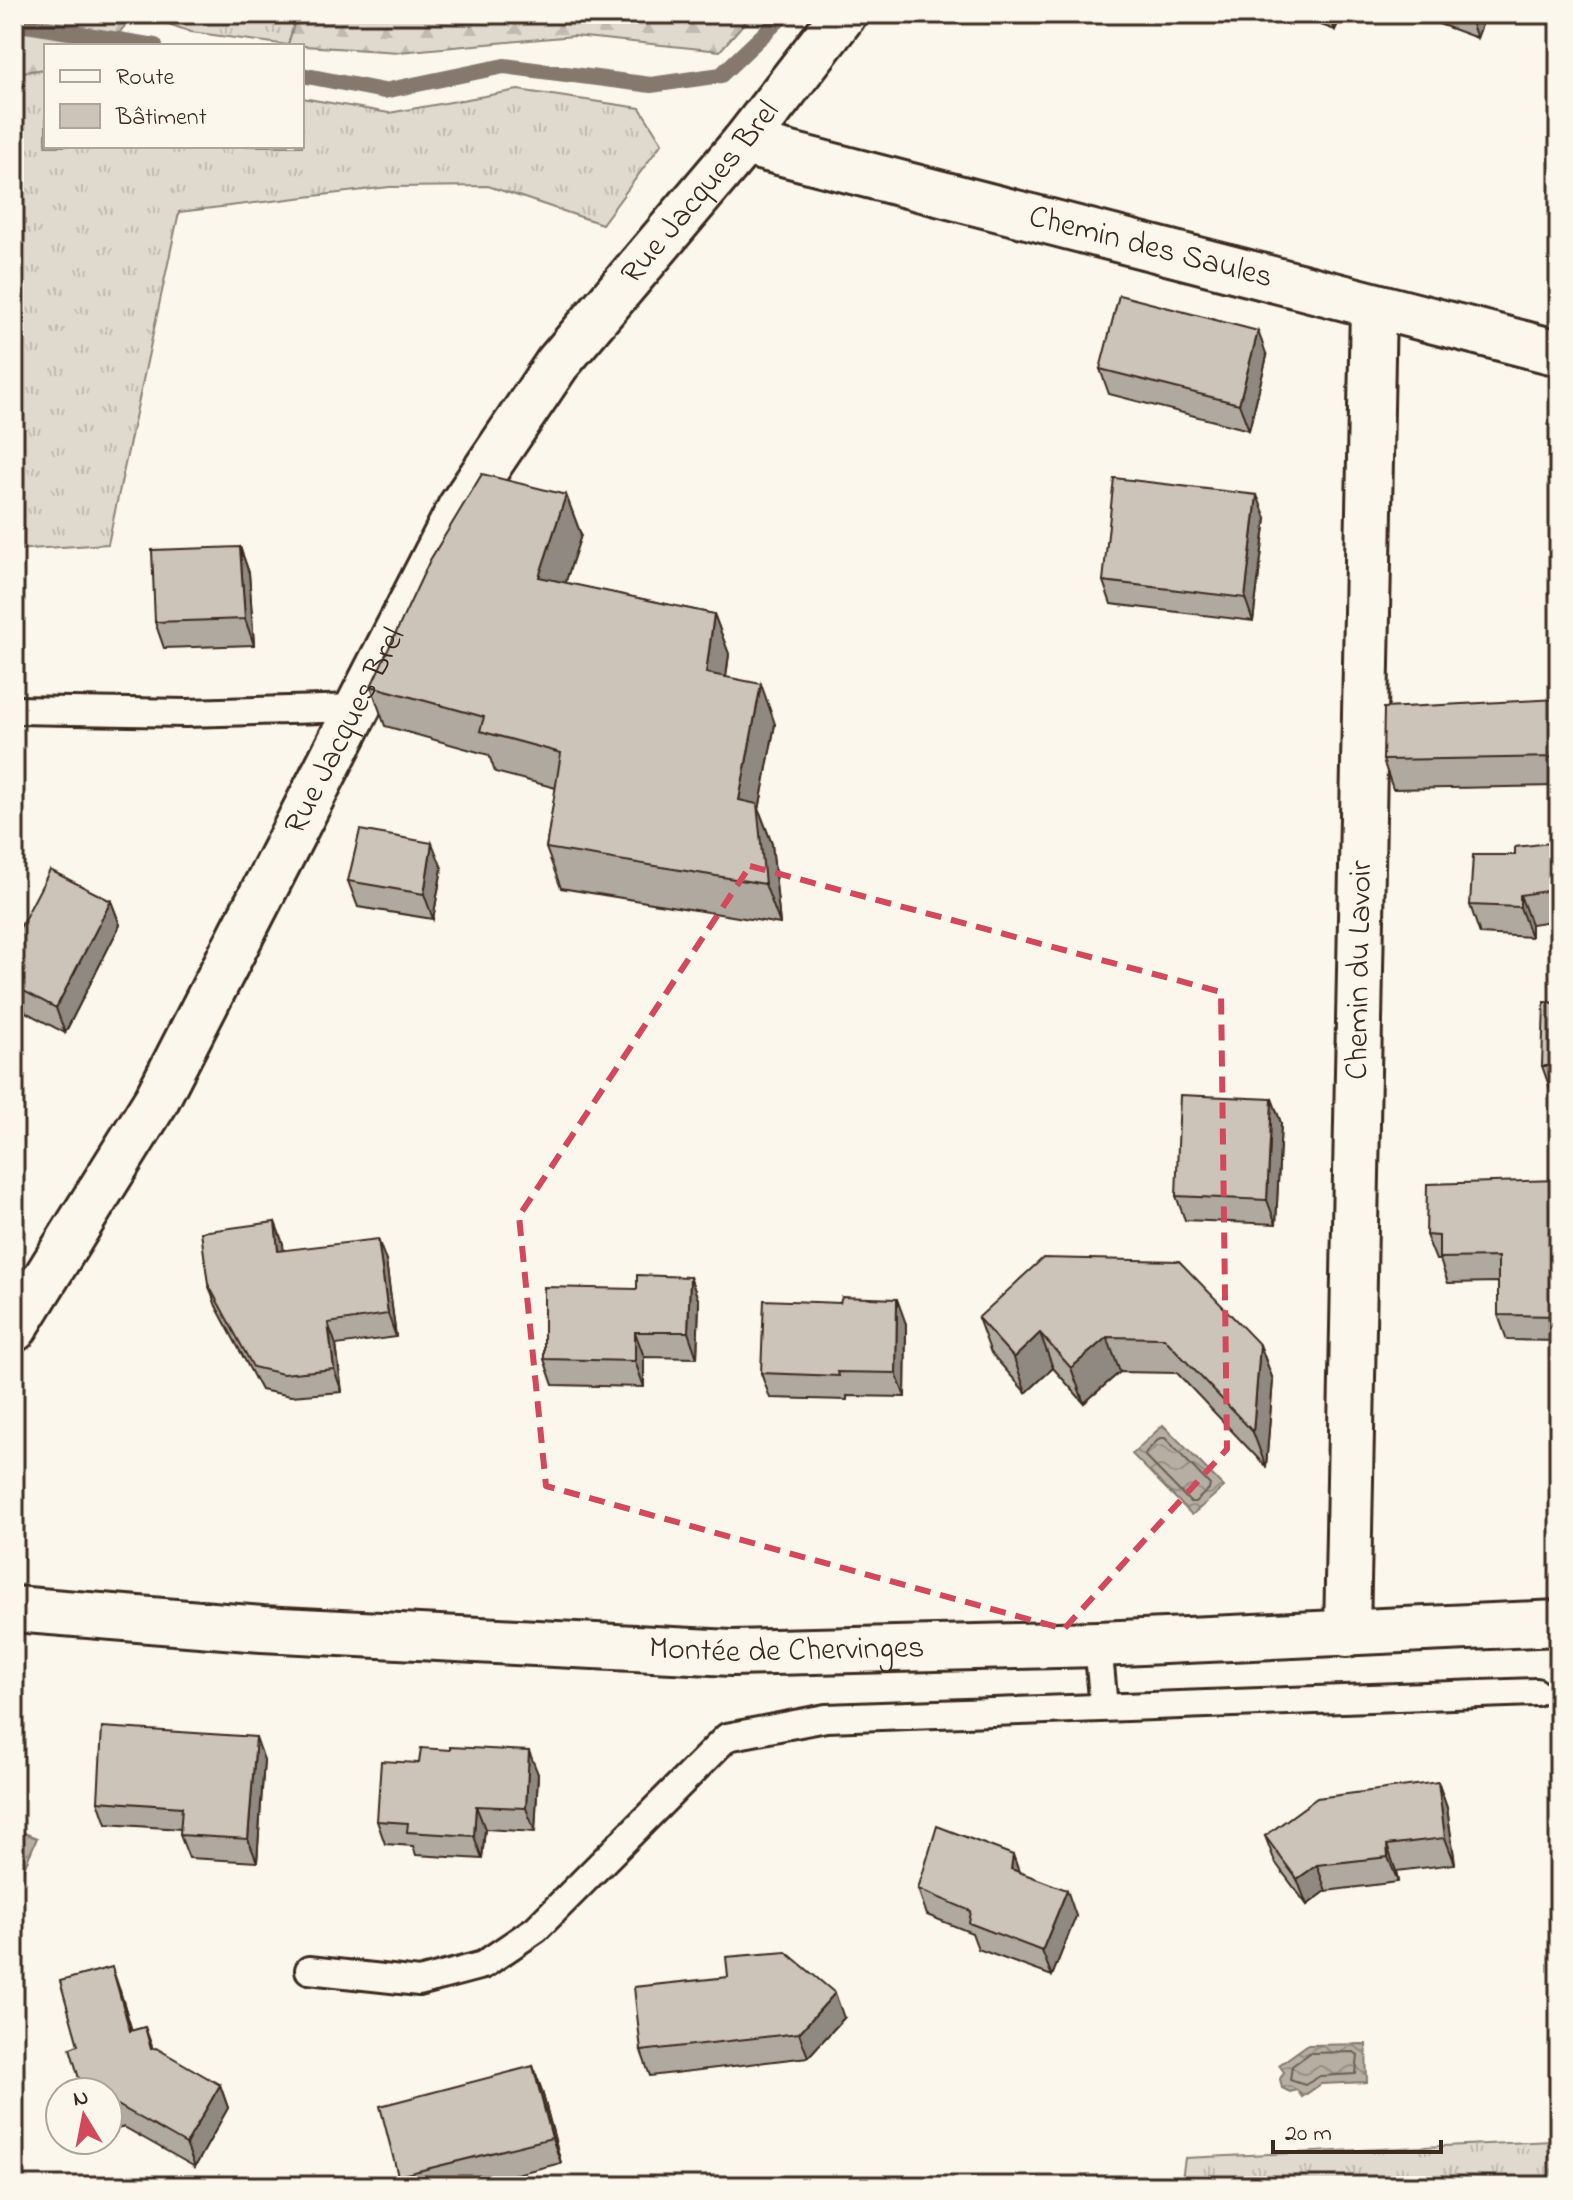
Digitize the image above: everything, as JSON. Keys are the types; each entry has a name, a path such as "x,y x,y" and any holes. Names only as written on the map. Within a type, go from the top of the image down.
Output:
{"street":[{"name":"Rue Jacques Brel","path":"14,1329 156,1101 460,508 557,364 744,143 844,14"},
{"name":"Chemin des Saules","path":"744,143 1559,353"},
{"name":"Chemin du Lavoir","path":"1347,1634 1373,306"},
{"name":"Montée de Chervinges","path":"14,1609 262,1629 732,1653 1098,1644 1559,1623"}],"lane":[{"path":"14,710 186,713 358,708"},
{"path":"1098,1644 1104,1708"},
{"path":"309,1970 419,1982 483,1965 536,1929 727,1737 826,1718 1536,1692"}],"highlighted area":[{"path":"750,866 1221,992 1227,1449 1064,1629 546,1486 519,1216"}],"green space":[{"path":"14,14 134,14 111,44 44,44 44,69 14,73"},
{"path":"141,14 297,14 288,44 191,32"},
{"path":"297,14 752,14 720,51 574,36 399,52 288,44"},
{"path":"44,69 44,148 304,148 304,98 389,113 518,90 640,108 662,143 602,224 488,186 389,187 179,212 108,544 14,550 14,73"},
{"path":"1553,2141 1555,2186 1181,2186 1185,2158"}],"water":[{"path":"1163,1425 1224,1487 1192,1515 1132,1454"},
{"path":"14,1829 37,1838 14,1891"},
{"path":"1366,2044 1367,2082 1321,2084 1302,2097 1297,2090 1290,2092 1282,2088 1280,2079 1284,2072 1279,2065 1307,2045"}],"building":[{"path":"1119,295 1258,331 1239,404 1100,369"},
{"path":"482,474 566,495 539,577 714,614 706,673 761,684 739,800 757,804 765,884 546,848 561,753 480,731 484,717 371,686 430,560"},
{"path":"1114,478 1257,495 1245,598 1103,581"},
{"path":"240,547 245,619 155,622 152,550"},
{"path":"1559,699 1559,757 1383,760 1384,708"},
{"path":"360,830 432,843 424,894 348,881"},
{"path":"1559,842 1559,889 1520,895 1520,907 1470,905 1473,855 1515,855 1515,847"},
{"path":"50,870 111,901 56,1008 14,986 14,939"},
{"path":"1544,1002 1559,1003 1559,1066 1542,1066"},
{"path":"1559,1080 1559,1125 1557,1125"},
{"path":"1180,1095 1272,1099 1267,1200 1176,1196"},
{"path":"1559,1180 1559,1316 1498,1315 1498,1257 1439,1258 1439,1236 1426,1235 1427,1184"},
{"path":"275,1222 278,1251 378,1239 388,1314 328,1323 334,1369 283,1374 253,1367 208,1284 201,1232"},
{"path":"1043,1258 1179,1261 1260,1345 1253,1432 1164,1338 1107,1337 1071,1368 1040,1333 1014,1358 978,1318"},
{"path":"637,1275 690,1277 688,1332 635,1332 635,1361 544,1359 544,1287 637,1289"},
{"path":"842,1297 897,1299 896,1373 838,1372 839,1376 761,1373 764,1300 840,1303"},
{"path":"102,1727 256,1737 248,1839 180,1835 182,1807 98,1801"},
{"path":"450,1747 529,1751 526,1808 476,1806 474,1836 407,1832 408,1823 377,1821 381,1761 419,1763 421,1748 450,1750"},
{"path":"1438,1782 1445,1838 1387,1845 1388,1857 1317,1865 1297,1879 1265,1836 1317,1798"},
{"path":"937,1826 1013,1855 1011,1869 1067,1890 1042,1951 969,1923 971,1911 918,1889"},
{"path":"786,1952 835,1993 799,2033 641,2051 634,1987 728,1977 726,1957"},
{"path":"112,1967 130,2031 145,2027 151,2049 156,2048 220,2085 186,2144 124,2109 124,2076 78,2076 70,2048 78,2045 60,1981"},
{"path":"533,2066 552,2138 398,2176 380,2106"}],"waterway":[{"path":"304,75 384,91 504,66 651,85 721,75 785,14"},
{"path":"14,23 143,44"}]}
